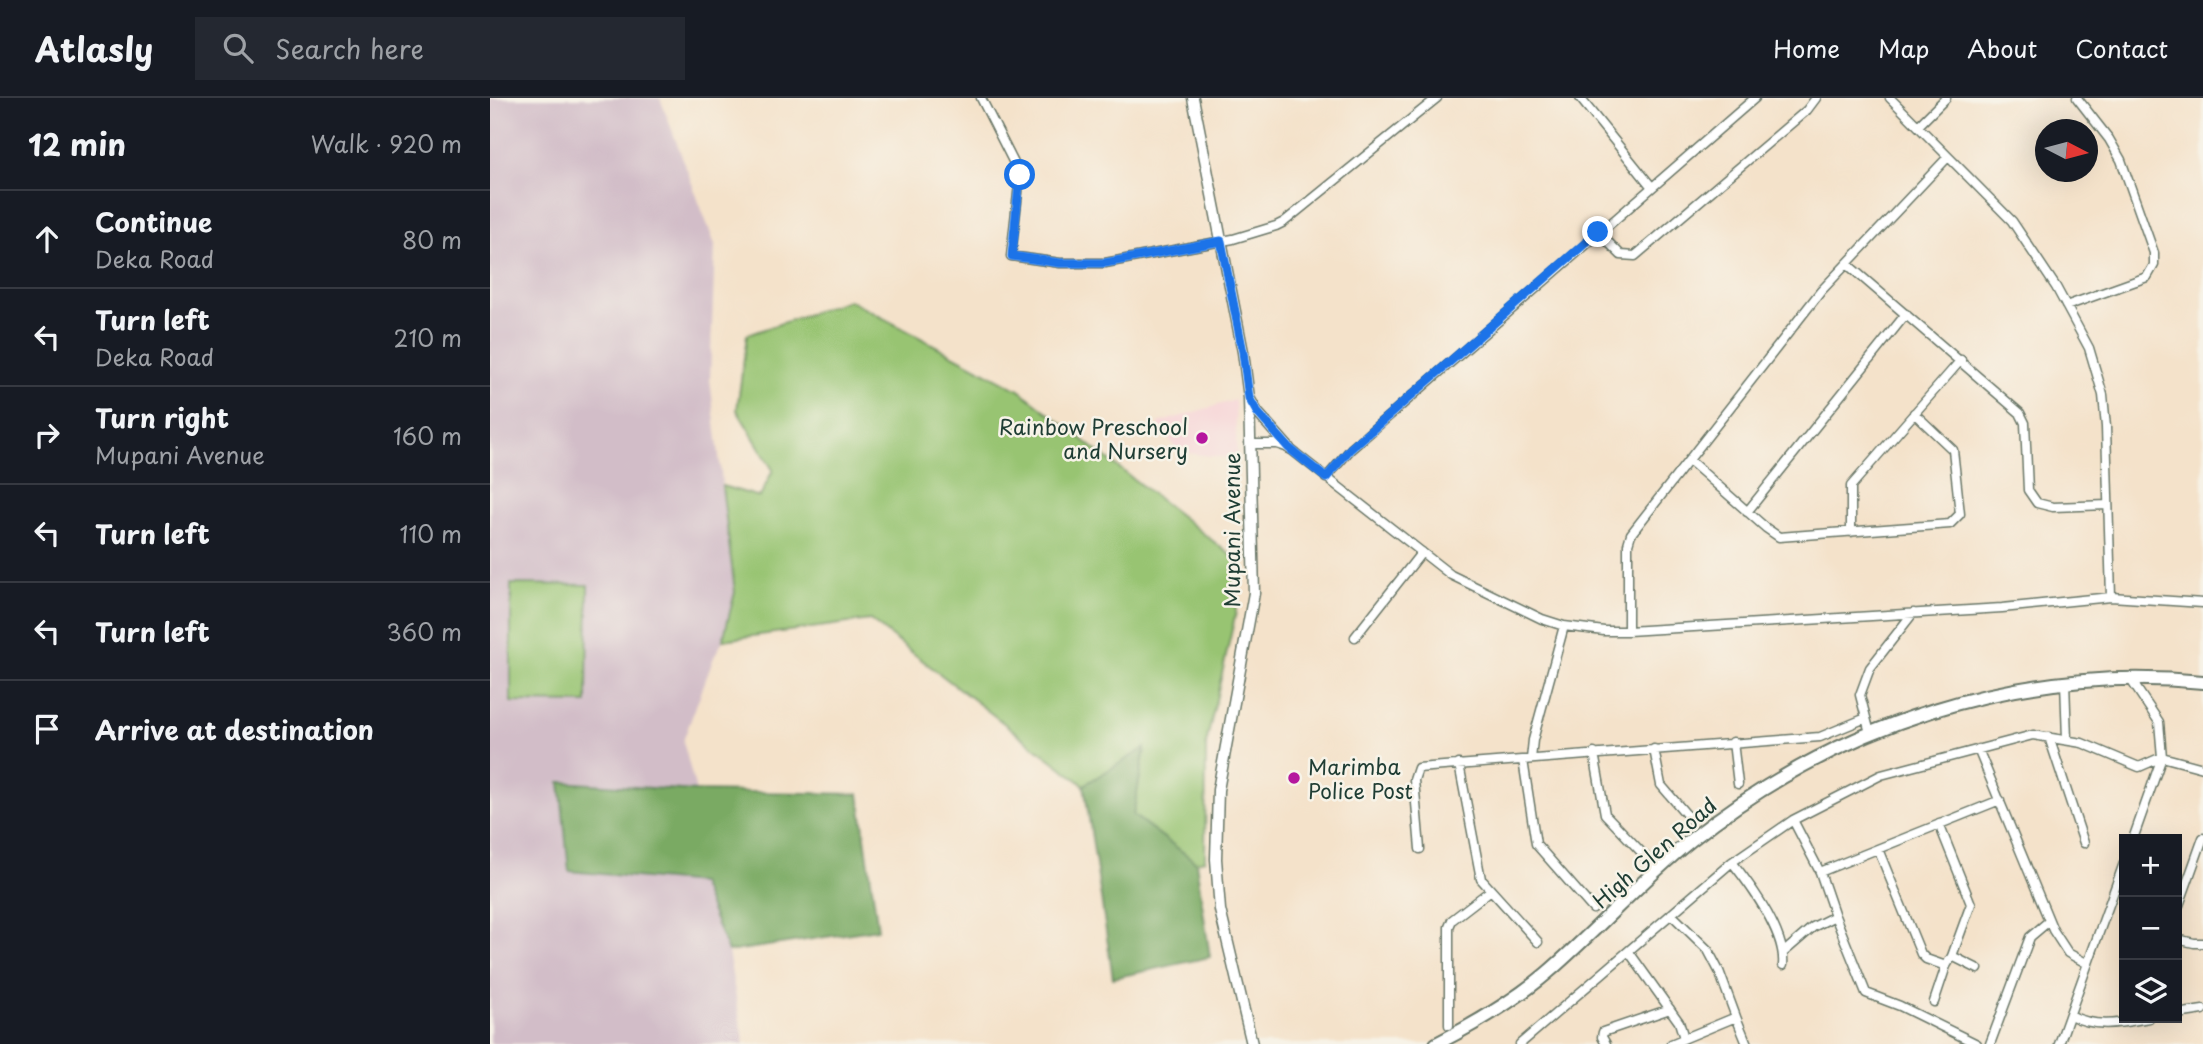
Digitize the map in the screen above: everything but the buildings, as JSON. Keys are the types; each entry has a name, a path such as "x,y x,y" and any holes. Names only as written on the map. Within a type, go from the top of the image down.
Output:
{"main road":[{"name":"High Glen Road","path":"1436,1044 1493,1012 1546,973 1690,841 1748,798 1821,755 1870,733 2013,689 2065,681 2129,677 2203,682"}],"street":[{"path":"981,98 1020,175 1012,256 1060,263 1105,263 1221,241 1284,222 1437,98"},
{"name":"Mupani Avenue","path":"1193,98 1243,352 1249,398 1254,593 1218,790 1216,859 1222,917 1252,1044"},
{"path":"1580,98 1651,186"},
{"path":"1326,478 1350,449 1755,98"},
{"path":"1598,232 1621,255 1634,256 1807,110 1816,98"},
{"path":"1890,98 2012,221 2066,306 2089,348 2103,395 2106,427 2111,597"},
{"path":"1918,126 1946,98"},
{"path":"2066,306 2147,276 2154,265 2154,253 2121,160 2109,139 2077,98"},
{"path":"1628,631 1629,540 1821,291 1948,157"},
{"path":"1847,264 2020,413 2025,424 2028,490 2037,503 2053,507 2108,505"},
{"path":"1747,512 1906,314"},
{"path":"1852,532 1851,486 1961,360"},
{"path":"1249,398 1257,412 1289,448 1451,575 1542,619 1564,626 1628,631 2002,608 2111,597 2203,603"},
{"path":"1689,460 1779,537 1945,525 1959,514 1953,450 1914,413"},
{"path":"1251,444 1277,444 1289,448"},
{"path":"1355,637 1422,552"},
{"path":"1870,733 1860,695 1870,668 1913,612"},
{"path":"1564,626 1527,759 1536,844 1593,909"},
{"path":"2129,677 2159,722 2162,757 2135,834"},
{"path":"2065,681 2067,740"},
{"path":"1420,849 1415,773 1418,768 1820,737 1866,718"},
{"path":"1520,1044 1732,862 1793,820 1888,772 2033,735 2082,743 2139,767 2162,757 2203,768"},
{"path":"2049,737 2084,843"},
{"path":"1733,742 1738,784"},
{"path":"1654,748 1661,786 1691,820"},
{"path":"1978,749 2049,921 2068,953 2088,964"},
{"path":"1594,753 1605,814 1646,857"},
{"path":"1459,764 1481,878 1538,942"},
{"path":"1820,872 2000,800"},
{"path":"1793,820 1820,872 1867,993 1977,1044"},
{"path":"1934,1002 1971,904 1939,824"},
{"path":"2182,899 2202,849 2203,838"},
{"path":"1878,849 1921,954 1926,959 1946,966"},
{"path":"1732,862 1756,892 1784,952 1783,965"},
{"path":"2059,1044 2119,877"},
{"path":"1449,1025 1449,928 1452,920 1491,890"},
{"path":"1671,914 1708,950 1719,971 1747,1044"},
{"path":"1784,952 1813,927 1835,916"},
{"path":"1990,1044 2030,937 2049,921"},
{"path":"2182,940 2203,943"},
{"path":"1629,952 1682,1027 1684,1038"},
{"path":"1952,956 1978,968"},
{"path":"1606,1044 1602,1037 1603,1032 1670,1009"},
{"path":"2182,1013 2203,1010"},
{"path":"2070,1015 2081,1021 2098,1024 2124,1023"},
{"path":"1671,1044 1736,1017"}],"shaded area":[{"path":"490,98 660,98 715,245 710,379 735,593 723,640 714,657 683,741 696,791 560,783 569,871 700,883 728,952 744,1044 490,1044"},
{"name":"Rainbow Preschool and Nursery","path":"1235,400 1237,459 1178,452 1158,423"}],"green space":[{"path":"849,300 1019,390 1236,559 1236,612 1206,744 1205,860 1196,862 1133,815 1145,749 1084,785 870,620 723,640 735,592 722,486 760,497 773,470 737,410 747,335"},
{"path":"511,584 588,585 587,703 511,702"},
{"path":"1145,748 1133,815 1196,862 1210,957 1113,978 1084,785"},
{"path":"560,782 696,791 859,794 878,929 728,952 700,883 569,871"}],"place":[{"name":"Rainbow Preschool and Nursery","path":"1202,438"},
{"name":"Marimba Police Post","path":"1294,778"}],"route":[{"path":"1020,175 1012,256 1060,263 1105,263 1221,241 1243,352 1249,398 1257,412 1289,448 1326,478 1350,449 1598,232"}]}
